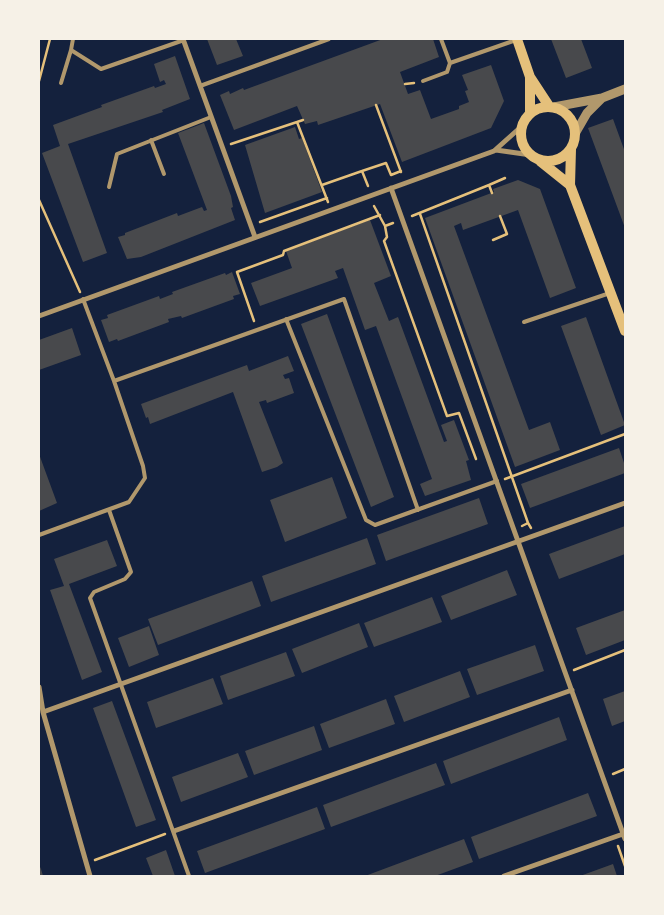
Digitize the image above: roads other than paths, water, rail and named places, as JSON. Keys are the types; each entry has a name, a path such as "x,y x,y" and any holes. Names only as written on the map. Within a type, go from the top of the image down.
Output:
{"main road":[{"path":"517,39 530,77 552,106 565,112 576,132 571,149 570,186 625,332"},
{"path":"530,77 530,113 522,126 522,142 535,158 570,186"},
{"path":"530,113 542,107 552,106"},
{"path":"535,158 557,160 571,149"}],"street":[{"path":"184,40 255,237"},
{"path":"552,106 602,98 625,89"},
{"path":"576,132 587,113 602,98"},
{"path":"39,316 496,150 522,126"},
{"path":"496,150 535,158"},
{"path":"392,188 624,836 504,876"},
{"path":"41,713 625,503"},
{"path":"39,687 41,713 90,876"},
{"path":"174,831 572,690"}],"lane":[{"path":"61,83 73,39"},
{"path":"200,86 329,39"},
{"path":"423,81 448,72 450,64 441,39"},
{"path":"450,64 517,39"},
{"path":"71,50 101,69 184,40"},
{"path":"109,187 117,154 211,117"},
{"path":"151,140 164,174"},
{"path":"524,322 611,292"},
{"path":"39,535 129,502 145,478 143,466 114,381 83,299"},
{"path":"114,381 344,299 418,510"},
{"path":"286,319 366,520 375,526 497,482"},
{"path":"109,510 131,572 125,579 94,592 90,598 189,876"}]}
